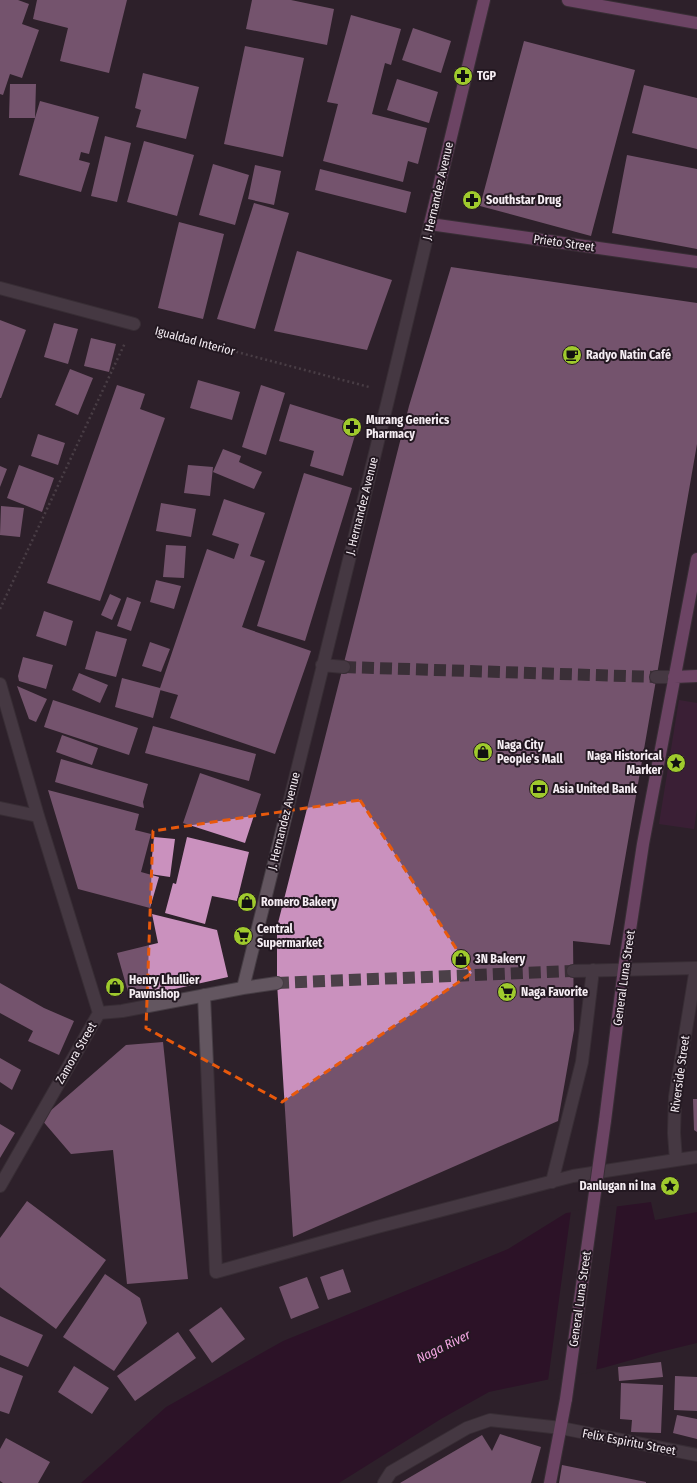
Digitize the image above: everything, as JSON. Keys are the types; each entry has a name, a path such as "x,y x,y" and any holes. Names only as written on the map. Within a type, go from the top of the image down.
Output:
{"main road":[{"name":"J. Hernandez Avenue","path":"430,224 484,0"},
{"path":"568,0 697,23"},
{"name":"Prieto Street","path":"430,224 697,262"},
{"name":"General Luna Street","path":"550,1483 566,1399 606,1121 624,969 643,844 697,559"},
{"path":"674,677 697,676"}],"street":[{"name":"J. Hernandez Avenue","path":"244,988 322,665 391,392 430,224"},
{"path":"0,288 134,324"},
{"path":"322,665 344,667"},
{"path":"656,677 674,677"},
{"path":"0,684 38,816 99,1013"},
{"path":"0,808 38,816"},
{"name":"Riverside Street","path":"624,969 697,965 675,1097 674,1133 676,1160"},
{"path":"573,972 624,969"},
{"path":"552,1182 582,1062 593,970"},
{"name":"Zamora Street","path":"0,1186 99,1013 122,1011 244,988 277,984"},
{"path":"204,996 216,1272 377,1227 573,1176 697,1157"},
{"name":"Felix Espiritu Street","path":"384,1483 391,1472 467,1428 490,1420 561,1428 697,1455"}],"path":[{"name":"Igualdad Interior","path":"134,324 391,392"},
{"path":"0,609 134,324"}],"highlighted area":[{"path":"360,800 472,973 282,1102 146,1028 153,831"}],"shaded area":[{"path":"679,700 697,703 697,808 694,829 659,824"}],"water":[{"name":"Naga River","path":"651,1202 655,1220 697,1212 697,1343 603,1368 489,1392 441,1419 339,1483 81,1483 166,1407 283,1341 508,1249 566,1213"}],"pier":[{"path":"617,1205 596,1371 548,1381 571,1211"}],"building":[{"path":"0,0 18,0 29,4 22,24 39,30 22,78 10,74 3,95 0,94"},
{"path":"37,0 127,0 109,73 60,61 68,28 33,19"},
{"path":"252,0 291,0 334,9 327,45 246,29"},
{"path":"351,15 401,29 391,65 385,63 372,114 427,128 418,164 408,161 403,182 323,161 338,104 327,102"},
{"path":"413,28 451,41 441,73 402,60"},
{"path":"524,41 635,70 591,236 480,206"},
{"path":"245,46 304,58 283,157 224,144"},
{"path":"143,73 199,87 186,139 136,127 141,110 135,108"},
{"path":"397,79 438,92 429,123 387,110"},
{"path":"10,84 36,84 35,118 9,118"},
{"path":"644,85 697,98 697,149 632,133"},
{"path":"40,101 99,117 89,154 81,152 79,160 90,163 81,192 19,175"},
{"path":"105,136 131,143 117,202 91,196"},
{"path":"144,141 194,155 177,216 127,202"},
{"path":"627,155 697,169 697,249 612,233"},
{"path":"213,164 249,175 235,225 199,215"},
{"path":"255,165 281,171 274,205 248,199"},
{"path":"320,169 411,192 406,213 315,190"},
{"path":"254,203 289,213 255,329 217,319"},
{"path":"179,222 224,234 203,319 158,308"},
{"path":"297,251 392,280 367,350 274,331"},
{"name":"Naga City People's Mall","path":"451,267 697,303 697,444 610,945 573,941 574,1030 558,1121 293,1237 277,983 277,927 409,406"},
{"path":"0,320 26,330 1,398 0,398"},
{"path":"54,323 78,329 68,364 44,357"},
{"path":"91,338 116,344 109,372 84,366"},
{"path":"70,369 93,378 78,415 55,405"},
{"path":"198,380 240,392 232,420 190,408"},
{"path":"117,385 145,394 140,409 165,418 100,601 47,583"},
{"path":"261,385 285,393 266,455 242,447"},
{"path":"290,404 358,425 343,476 310,466 314,451 279,441"},
{"path":"38,434 65,443 58,465 31,456"},
{"path":"223,449 241,456 239,462 262,472 254,489 213,472"},
{"path":"19,465 54,478 42,512 7,498"},
{"path":"188,465 213,467 210,496 184,493"},
{"path":"0,466 7,469 0,487"},
{"path":"304,473 352,488 305,641 257,626"},
{"path":"224,499 265,513 250,556 265,561 242,627 311,651 275,754 170,718 178,695 160,690 153,718 115,707 122,678 160,688 207,549 234,559 239,544 212,535"},
{"path":"161,503 196,509 191,537 156,531"},
{"path":"1,506 24,508 20,537 0,535"},
{"path":"166,545 186,546 184,578 163,577"},
{"path":"156,580 181,586 174,609 150,602"},
{"path":"110,594 121,599 112,620 101,615"},
{"path":"127,597 141,602 131,631 117,626"},
{"path":"44,611 73,621 66,646 36,636"},
{"path":"96,631 127,639 116,677 85,669"},
{"path":"150,642 170,649 161,672 142,666"},
{"path":"23,657 53,665 46,689 19,681 18,676"},
{"path":"79,673 108,685 100,703 72,690"},
{"path":"17,686 47,699 36,722 29,719"},
{"path":"53,700 138,728 129,755 44,727"},
{"path":"153,726 256,754 249,781 145,753"},
{"path":"62,735 98,748 92,765 56,752"},
{"path":"61,759 148,784 143,802 144,808 55,782"},
{"path":"200,773 261,794 245,843 183,823"},
{"path":"48,790 139,814 135,830 151,834 141,872 159,877 150,908 78,889"},
{"path":"154,837 175,839 170,877 150,874"},
{"path":"187,837 249,852 237,901 212,896 205,924 165,913 173,883 176,884"},
{"path":"152,914 217,930 228,977 130,999 117,953 158,943"},
{"path":"0,983 44,1008 74,1021 59,1055 28,1041 33,1031 0,1013"},
{"path":"163,1042 188,1279 127,1284 113,1150 71,1154 41,1119 126,1045"},
{"path":"0,1058 21,1070 12,1090 0,1082"},
{"path":"693,1099 697,1099 697,1132 694,1130"},
{"path":"0,1124 15,1133 0,1158"},
{"path":"27,1201 106,1260 56,1329 0,1287 0,1238"},
{"path":"343,1269 351,1292 328,1300 320,1277"},
{"path":"105,1274 140,1298 147,1323 114,1371 63,1337"},
{"path":"307,1277 319,1308 291,1319 279,1287"},
{"path":"221,1307 245,1339 212,1363 189,1330"},
{"path":"0,1316 43,1335 28,1367 0,1355"},
{"path":"178,1332 196,1358 135,1401 117,1376"},
{"path":"661,1362 663,1377 619,1381 618,1367"},
{"path":"74,1366 109,1388 92,1414 58,1392"},
{"path":"0,1367 23,1376 9,1414 0,1411"},
{"path":"675,1376 697,1377 697,1411 674,1410"},
{"path":"621,1383 663,1385 661,1433 631,1432 632,1420 620,1419"},
{"path":"677,1415 697,1419 697,1439 673,1433"},
{"path":"500,1434 541,1447 531,1483 400,1483 482,1435 492,1451"},
{"path":"6,1438 50,1462 38,1483 3,1483 0,1481 0,1449"},
{"path":"562,1465 646,1482 646,1483 559,1483"}],"tunnel":[{"path":"344,667 656,677"},
{"path":"277,983 573,971"}],"place":[{"name":"TGP","path":"463,76"},
{"name":"Southstar Drug","path":"472,200"},
{"name":"Radyo Natin Café","path":"572,355"},
{"name":"Murang Generics Pharmacy","path":"352,427"},
{"name":"Naga City People's Mall","path":"483,752"},
{"name":"Naga Historical Marker","path":"676,763"},
{"name":"Asia United Bank","path":"539,789"},
{"name":"Romero Bakery","path":"247,902"},
{"name":"Central Supermarket","path":"243,936"},
{"name":"3N Bakery","path":"461,959"},
{"name":"Henry Lhullier Pawnshop","path":"115,987"},
{"name":"Naga Favorite","path":"507,992"},
{"name":"Danlugan ni Ina","path":"670,1186"}]}
